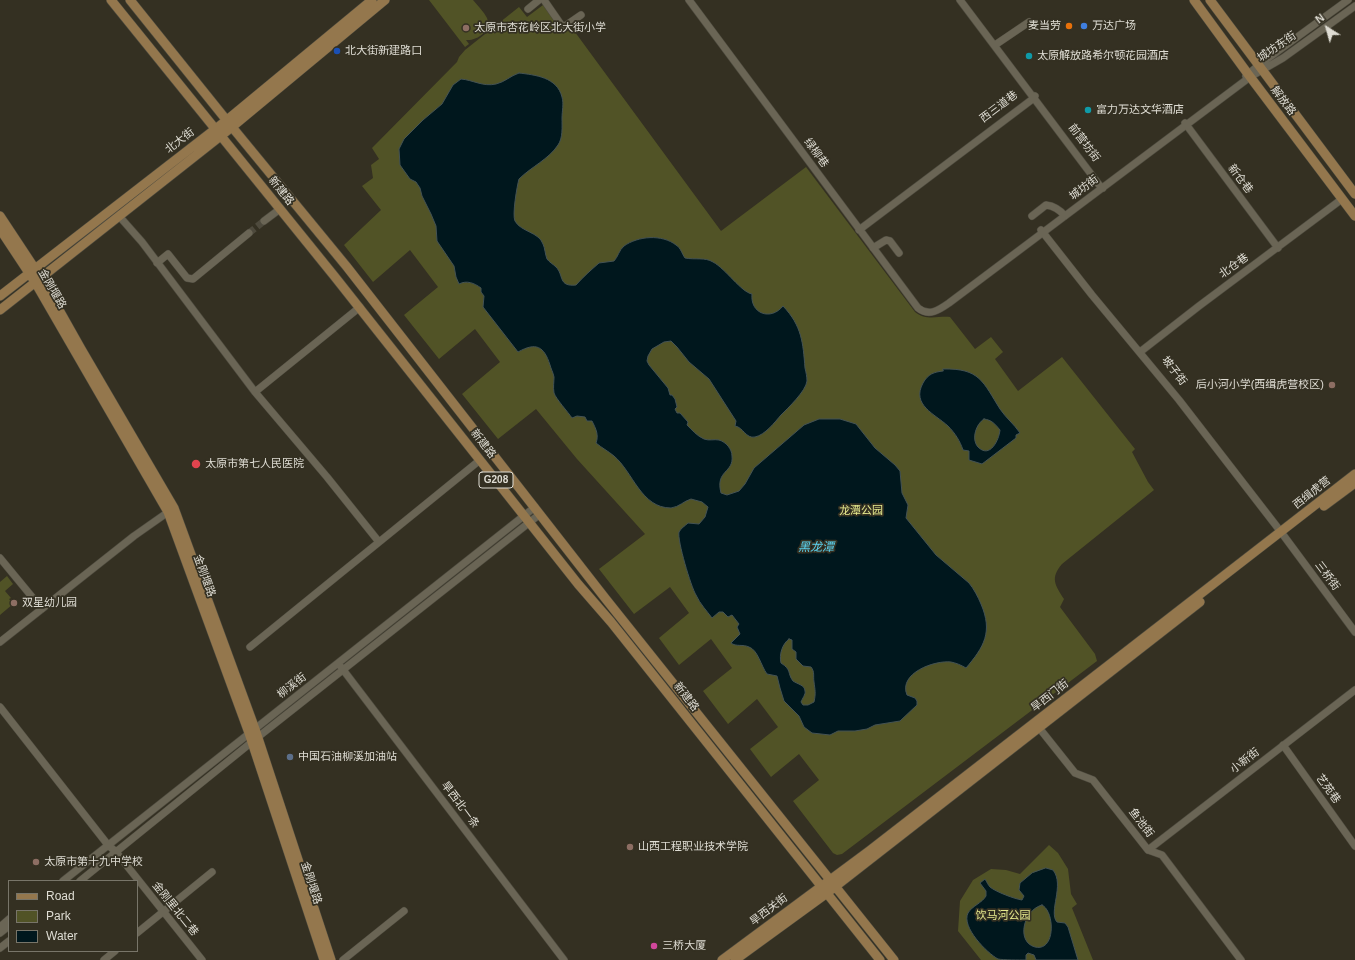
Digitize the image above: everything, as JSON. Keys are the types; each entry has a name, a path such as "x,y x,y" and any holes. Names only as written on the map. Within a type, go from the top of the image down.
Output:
{"main road":[{"name":"新建路","path":"111,0 360,307 526,519 578,584 611,622 880,960"},
{"name":"新建路","path":"130,0 229,124 347,267 538,510 605,598 894,960"},
{"path":"229,124 385,0"},
{"name":"解放路","path":"1194,0 1249,76 1355,216"},
{"name":"解放路","path":"1210,0 1354,191"},
{"name":"北大街","path":"0,296 32,270 229,124 367,2"},
{"name":"北大街","path":"0,310 119,216 218,132"},
{"path":"0,216 32,270"},
{"name":"金刚堰路","path":"0,229 32,270 171,510 254,735 324,960"},
{"name":"西缉虎营","path":"1284,533 1355,474"},
{"name":"西缉虎营","path":"1284,533 1355,483"},
{"name":"旱西门街","path":"833,883 1284,533"},
{"path":"254,735 331,960"},
{"name":"旱西关街","path":"722,960 833,883"},
{"name":"旱西关街","path":"735,960 824,889"}],"street":[{"path":"528,9 539,0"},
{"path":"544,0 562,26 568,24 581,15"},
{"name":"前营坊街","path":"960,0 996,45"},
{"name":"前营坊街","path":"964,0 1034,97 1102,186"},
{"name":"城坊东街","path":"1261,68 1348,0"},
{"name":"绿柳巷","path":"693,1 874,247 922,306 928,311"},
{"name":"城坊东街","path":"1249,76 1355,6"},
{"path":"996,45 1029,22"},
{"name":"城坊街","path":"928,311 947,301 1249,76"},
{"name":"西三道巷","path":"860,228 1034,97"},
{"name":"新仓巷","path":"1186,124 1278,248"},
{"name":"北仓巷","path":"1142,351 1203,303 1342,199"},
{"path":"1032,216 1046,205 1057,208 1064,215"},
{"path":"264,221 280,209"},
{"path":"119,216 142,242 255,392 327,477 379,542"},
{"name":"坡子街","path":"1043,230 1142,351 1284,533"},
{"path":"157,263 168,254 187,278 193,279 249,233"},
{"path":"874,247 886,240 890,242 899,254"},
{"path":"255,392 360,307"},
{"path":"250,647 480,460"},
{"path":"0,642 134,536 171,510"},
{"name":"柳溪街","path":"81,880 339,664 538,510"},
{"name":"柳溪街","path":"64,880 108,845 254,735 343,670 526,519"},
{"name":"三桥街","path":"1284,533 1355,627"},
{"name":"三桥街","path":"1284,533 1355,632"},
{"path":"0,558 42,609"},
{"name":"旱西北一条","path":"339,664 564,960"},
{"name":"小新街","path":"1148,850 1355,690"},
{"name":"金刚里北二巷","path":"0,707 108,845 116,852 202,960"},
{"name":"鱼池街","path":"1037,725 1075,773 1093,780 1148,850 1162,855 1241,960"},
{"name":"艺苑巷","path":"1283,745 1355,846"},
{"path":"138,933 212,872"},
{"path":"343,960 404,911"},
{"path":"0,927 8,920"},
{"path":"0,933 8,927"},
{"path":"0,943 8,937"},
{"path":"0,948 8,942"},
{"path":"104,960 114,952"}],"green space":[{"path":"429,0 473,0 487,18 488,23 485,31 475,39 466,40 469,44 465,47"},
{"name":"龙潭公园","path":"543,5 561,30 566,31 572,28 721,231 806,167 915,312 919,315 927,317 950,317 975,349 991,337 1003,352 995,359 1018,391 1062,357 1135,449 1132,452 1154,490 1062,564 1056,573 1055,582 1064,599 1060,607 1095,654 1097,661 842,854 837,855 833,853 793,801 819,780 799,754 771,777 750,749 778,727 757,699 728,724 703,691 732,668 711,639 679,665 659,638 689,613 670,587 634,614 599,569 645,534 577,459 536,409 498,439 462,394 500,362 475,329 439,359 404,315 438,287 410,250 373,282 344,245 381,210 362,186 373,178 371,165 379,159 372,148 457,62 465,50 519,7 527,17"},
{"path":"7,576 13,584 5,591 11,598 9,599 13,604 0,615 0,582"},
{"name":"饮马河公园","path":"1049,845 1058,853 1068,869 1071,894 1077,904 1072,908 1093,960 981,960 958,931 960,901 973,880 991,869 1006,870 1020,874"}],"water":[{"name":"黑龙潭","path":"519,73 545,78 555,85 562,97 562,132 560,142 550,155 519,179 514,218 521,228 534,234 541,240 547,259 556,267 562,280 566,284 576,285 599,263 614,261 624,246 636,240 643,238 664,239 678,246 685,258 710,260 718,265 743,289 752,294 752,301 758,311 767,314 773,313 778,311 783,306 798,328 802,343 807,379 806,385 804,390 770,428 759,436 755,437 747,435 740,428 735,426 736,421 709,379 689,362 671,341 664,342 652,349 648,356 647,361 649,365 668,388 670,395 672,395 675,399 677,407 675,409 677,413 680,413 688,422 687,425 701,438 708,440 719,440 724,442 730,448 732,453 732,462 720,480 721,493 727,495 739,491 745,484 754,468 804,425 819,419 840,419 856,424 875,448 900,471 902,493 908,505 906,518 936,555 969,583 974,590 985,614 986,631 982,646 966,668 955,663 944,662 928,666 913,674 908,680 906,687 907,695 915,698 917,705 900,721 875,725 867,729 855,731 838,731 830,735 812,733 804,727 799,716 784,701 777,676 767,674 755,651 747,646 735,645 731,643 740,634 737,627 739,624 732,615 728,617 723,612 719,612 712,618 699,601 694,590 682,553 679,532 688,523 699,524 705,517 708,507 702,502 691,499 671,508 652,502 645,496 621,463 596,443 596,429 592,421 587,421 585,417 577,416 572,418 557,399 554,393 554,377 548,359 542,350 530,347 518,352 483,307 484,296 481,292 481,288 465,282 459,284 454,266 437,241 436,226 422,196 420,188 416,182 410,179 400,165 399,149 404,139 442,104 453,85 461,79 491,85 502,82","holes":["789,639 792,640 792,649 796,652 796,659 803,666 811,667 813,671 815,699 814,702 808,705 803,705 801,702 805,694 804,687 793,681 788,670 780,660 783,647"]},
{"path":"943,369 955,369 973,374 979,378 1002,412 1020,433 1016,435 1016,438 982,464 969,460 969,451 963,450 957,437 951,429 931,413 922,403 920,391 923,383 927,377 932,374 943,371","holes":["984,419 989,420 1000,430 996,443 990,450 986,451 978,447 975,440 975,432 981,421"]},
{"path":"1046,868 1053,870 1057,883 1054,912 1055,918 1057,922 1065,923 1068,927 1078,960 1036,960 1034,955 1028,953 1026,955 1026,960 998,959 982,946 968,925 968,913 986,896 986,891 980,883 985,879 989,886 993,889 1022,900 1024,896 1019,890 1020,883 1032,873","holes":["1042,905 1046,909 1051,922 1050,937 1047,943 1042,947 1035,947 1029,944 1025,939 1024,926 1026,919 1035,908"]}],"tunnel":[{"path":"249,233 264,221"}],"place":[{"name":"麦当劳","path":"1069,26"},
{"name":"万达广场","path":"1084,26"},
{"name":"太原市杏花岭区北大街小学","path":"466,28"},
{"name":"北大街新建路口","path":"337,51"},
{"name":"太原解放路希尔顿花园酒店","path":"1029,56"},
{"name":"富力万达文华酒店","path":"1088,110"},
{"name":"后小河小学(西缉虎营校区)","path":"1332,385"},
{"name":"太原市第七人民医院","path":"196,464"},
{"name":"双星幼儿园","path":"14,603"},
{"name":"中国石油柳溪加油站","path":"290,757"},
{"name":"山西工程职业技术学院","path":"630,847"},
{"name":"太原市第十九中学校","path":"36,862"},
{"name":"三桥大厦","path":"654,946"}]}
